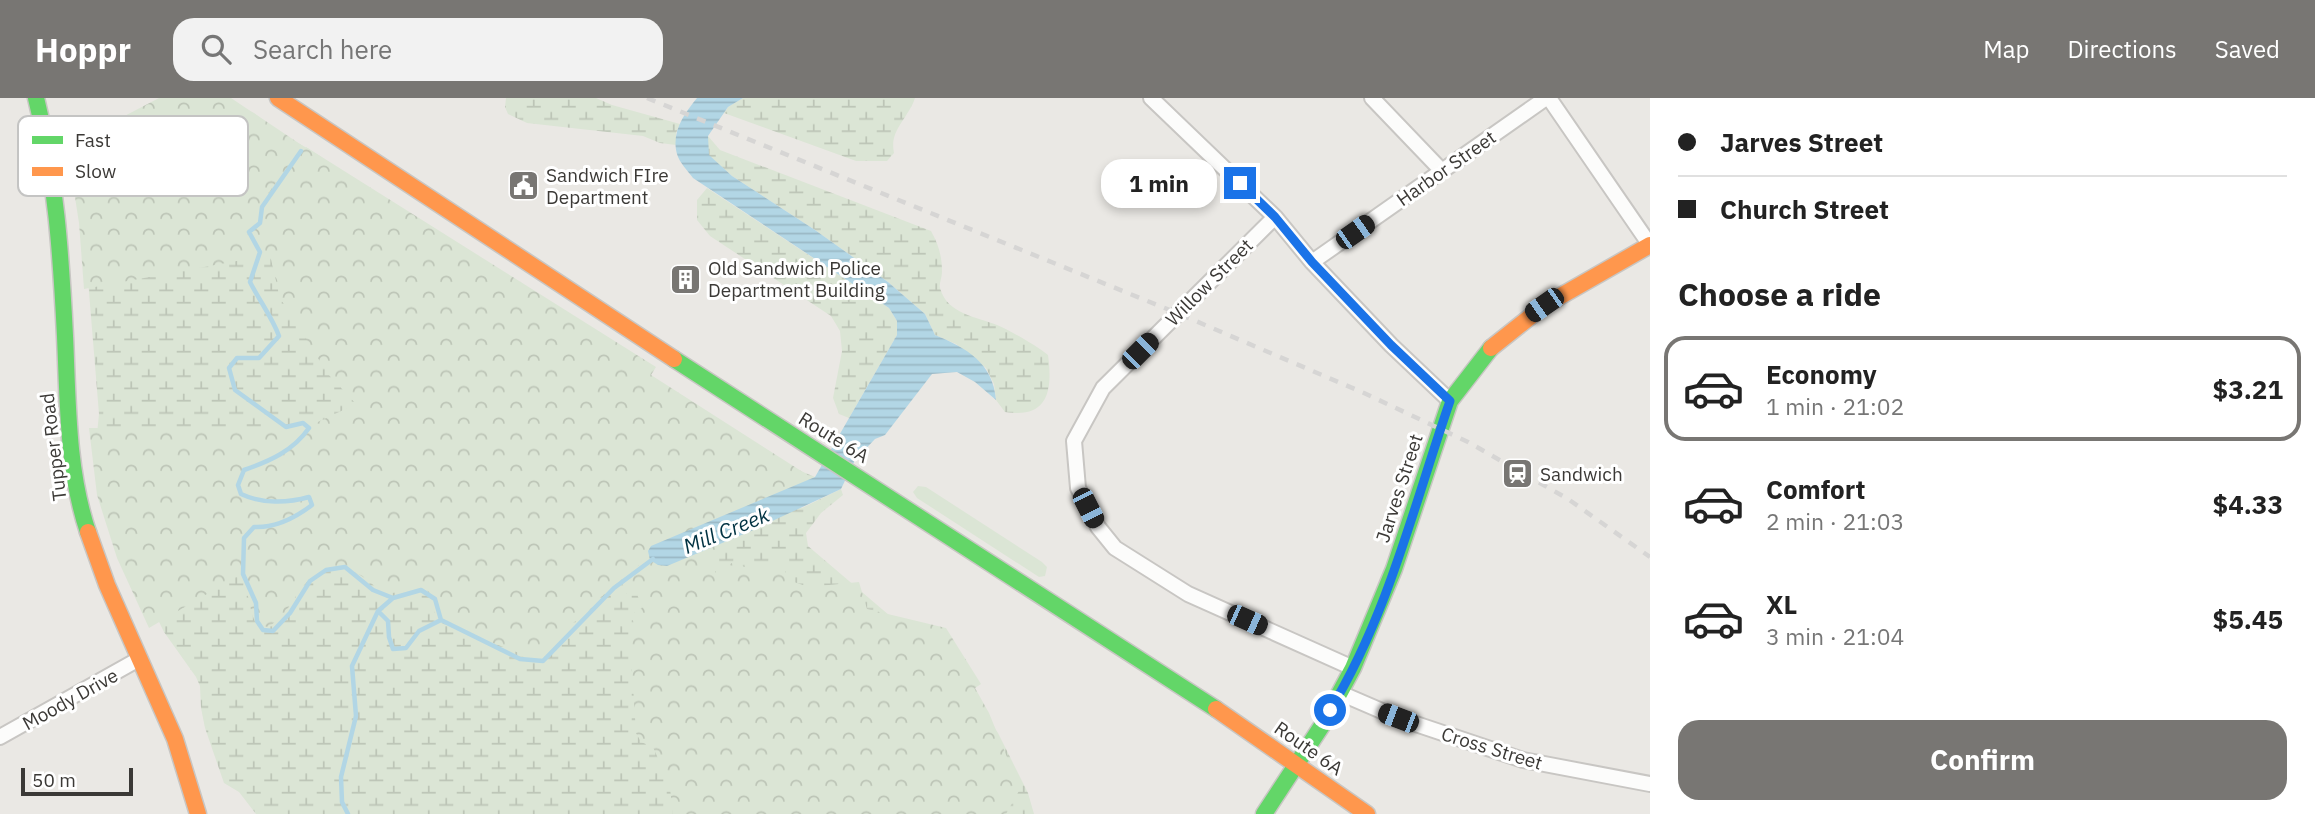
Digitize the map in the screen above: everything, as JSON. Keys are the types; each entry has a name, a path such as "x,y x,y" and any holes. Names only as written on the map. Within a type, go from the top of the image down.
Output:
{"main road":[{"name":"Tupper Road","path":"36,98 41,116"},
{"name":"Route 6A","path":"278,98 814,449 1084,621 1367,814"},
{"name":"Tupper Road","path":"54,196 71,450 78,498 90,540 139,659 175,736 198,814"},
{"name":"Jarves Street","path":"1264,814 1297,764 1353,668 1397,562 1450,401 1482,358 1524,320 1564,293 1650,245"}],"street":[{"path":"1151,98 1275,217 1312,262 1391,345 1450,401"},
{"path":"1372,98 1442,171"},
{"path":"1548,98 1650,245"},
{"name":"Harbor Street","path":"1312,262 1548,98"},
{"name":"Willow Street","path":"1275,217 1103,388 1073,441 1078,488 1098,527 1115,548 1188,594 1353,668"},
{"name":"Moody Drive","path":"0,737 139,659"},
{"name":"Cross Street","path":"1340,693 1398,718 1524,760 1650,784"}],"green space":[{"path":"159,98 231,98 303,146 261,203 306,147 656,367 651,375 820,483 731,518 740,539 737,545 720,553 716,558 716,573 720,579 727,576 728,566 733,562 761,574 770,569 781,556 788,556 789,561 784,567 788,580 809,587 859,582 867,609 946,628 981,684 975,688 989,713 1020,789 1006,814 673,814 668,771 663,770 653,747 641,742 636,733 630,639 635,630 632,616 642,608 637,594 627,594 621,581 645,560 601,597 583,617 569,625 548,650 537,657 527,656 433,620 437,602 424,586 388,593 360,575 338,569 324,571 311,578 282,616 268,627 256,624 241,574 149,628 117,558 97,495 89,428 303,429 356,404 328,374 280,298 270,255 84,289 75,196 248,196 248,116 124,116"},
{"path":"223,98 254,113 286,137 309,149 770,458 815,477 747,507 802,508 841,489 843,495 821,513 806,533 808,546 917,639 977,702 998,733 1028,793 1034,814 256,814 239,792 224,783 205,728 200,686 164,632 107,516 97,434 99,414 87,268 145,196 248,196 248,116 209,116"},
{"path":"506,98 596,98 680,124 676,133 676,145 660,143 643,136 527,123 508,114 505,107"},
{"path":"743,98 915,98 894,138 894,153 887,161 856,161 724,113 728,107"},
{"path":"708,136 720,150 931,231 941,256 940,288 949,304 1009,331 1048,355 1048,391 1039,407 1019,413 1005,412 996,400 994,384 986,368 956,344 935,335 925,314 888,282 732,176 708,155"},
{"path":"707,188 889,308 897,321 897,335 849,418 839,414 833,398 842,351 840,331 831,316 710,236 697,220 697,200"},
{"path":"918,486 926,487 1042,562 1047,567 1045,576 1039,577 917,498 913,492"}],"water":[{"path":"697,98 743,98 728,107 708,136 709,155 732,176 888,282 925,314 935,335 958,345 976,358 990,376 996,400 975,382 957,372 932,374 885,435 875,439 855,460 841,489 667,566 650,560 648,551 651,546 815,477 897,335 897,321 889,308 693,178 678,157 676,138 683,117"}],"waterway":[{"path":"301,151 262,207 260,223 249,232 260,252 250,282 279,336 259,358 237,358 229,368 235,390 286,427 303,423 309,428 296,443 280,454 244,470 238,485 241,494 275,502 309,497 312,505 285,521 254,527 244,538 243,574 256,603 257,621 263,630 273,631 290,613 310,581 326,570 345,567 373,590 393,598"},
{"name":"Mill Creek","path":"348,814 342,802 341,777 356,716 352,666 378,611 393,598 421,590 435,599 441,620 520,659 543,661 614,588 653,559"},
{"path":"378,611 388,621 393,649 406,648 419,631 441,620"}],"railway":[{"path":"647,98 1177,313 1364,393 1468,442 1568,499 1650,557"}],"traffic: fast":[{"path":"36,98 40,116"},
{"path":"53,196 62,276 72,460 88,532"},
{"path":"1264,814 1323,724 1353,668 1394,569 1450,401 1491,348"},
{"path":"674,359 1216,709"}],"traffic: slow":[{"path":"278,98 674,359"},
{"path":"1491,348 1545,305 1650,245"},
{"path":"88,532 107,585 175,739 198,814"},
{"path":"1216,709 1367,814"}],"place":[{"name":"Sandwich FIre Department","path":"523,186"},
{"name":"Old Sandwich Police Department Building","path":"685,279"},
{"name":"Sandwich","path":"1517,474"}],"route":[{"path":"1240,183 1275,217 1312,262 1391,345 1450,401 1397,562 1366,640 1330,710"}]}
